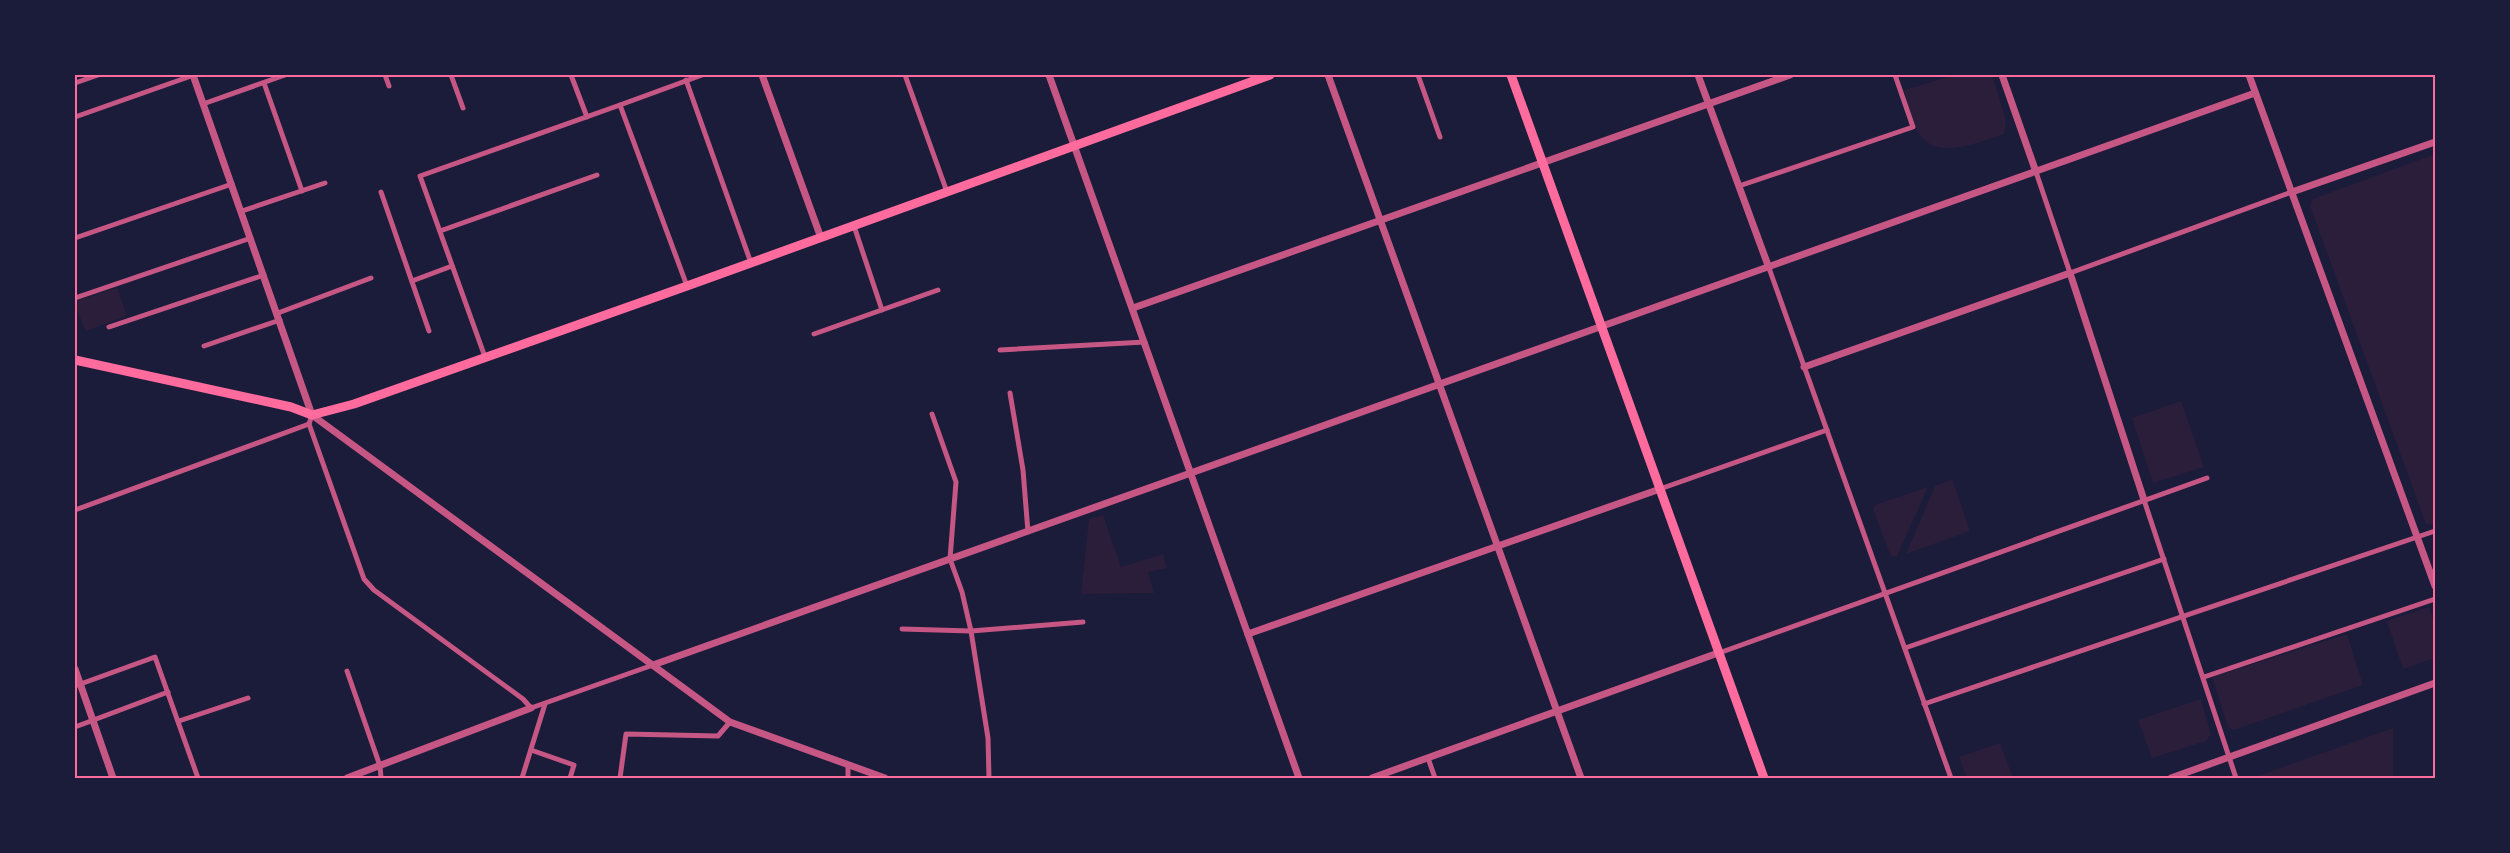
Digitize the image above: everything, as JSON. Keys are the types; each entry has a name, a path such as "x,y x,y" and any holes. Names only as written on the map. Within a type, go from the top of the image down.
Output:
{"highway":[{"path":"75,360 291,406 310,419 947,193 1270,75"},
{"path":"1511,75 1764,778"}],"street":[{"path":"75,83 98,75"},
{"path":"75,117 193,75 279,316 310,419 364,579 374,590 522,699 531,708"},
{"path":"203,104 285,75"},
{"path":"385,75 389,86"},
{"path":"451,75 463,108"},
{"path":"571,75 586,118"},
{"path":"485,357 420,176 586,118 689,78 702,75"},
{"path":"762,75 820,238"},
{"path":"905,75 947,193"},
{"path":"1049,75 1300,778"},
{"path":"1328,75 1581,778"},
{"path":"1418,75 1440,137"},
{"path":"1698,75 1951,778"},
{"path":"1133,308 1379,219 1790,75"},
{"path":"1739,186 1913,127 1895,75"},
{"path":"2002,75 2070,273 2236,778"},
{"path":"2250,75 2435,586"},
{"path":"689,78 751,263"},
{"path":"264,83 302,191"},
{"path":"347,778 531,708 1769,268 2255,93"},
{"path":"620,105 687,286"},
{"path":"1804,367 2435,142"},
{"path":"440,231 597,175"},
{"path":"242,211 325,183"},
{"path":"75,238 232,184"},
{"path":"381,192 429,331"},
{"path":"854,226 882,310"},
{"path":"76,298 251,238"},
{"path":"412,281 452,266"},
{"path":"109,328 264,275"},
{"path":"204,346 371,278"},
{"path":"814,334 938,290"},
{"path":"1000,350 1145,342"},
{"path":"1010,393 1023,470 1028,532"},
{"path":"932,414 956,482 950,559 962,592 971,631 988,738 989,778"},
{"path":"75,510 310,419"},
{"path":"310,419 730,722 885,778"},
{"path":"1248,634 1827,430"},
{"path":"1372,778 2208,478"},
{"path":"1924,704 2435,531"},
{"path":"1905,648 2164,559"},
{"path":"2204,677 2435,600"},
{"path":"902,629 971,631 1083,622"},
{"path":"78,685 155,657 198,778"},
{"path":"75,669 78,685 113,778"},
{"path":"347,670 380,766 381,778"},
{"path":"2171,778 2435,683"},
{"path":"75,727 168,692"},
{"path":"179,721 248,698"},
{"path":"522,778 545,704"},
{"path":"620,778 626,734 718,736 730,722"},
{"path":"531,750 574,765 570,778"},
{"path":"1428,758 1436,778"},
{"path":"848,765 848,778"}],"shaded area":[{"path":"1955,75 1992,75 2006,120 2004,134 1971,145 1948,148 1937,147 1928,143 1920,135 1912,119 1904,90"},
{"path":"2435,154 2435,525 2426,524 2310,206 2313,199"},
{"path":"117,288 127,316 86,331 75,306 75,301"},
{"path":"2181,401 2204,467 2153,483 2132,418"},
{"path":"1953,481 1970,531 1906,554 1935,486"},
{"path":"1928,487 1897,556 1891,557 1873,509 1875,505"},
{"path":"1103,515 1121,567 1163,554 1167,568 1148,572 1154,593 1081,594 1089,519"},
{"path":"2429,607 2435,625 2435,658 2403,669 2387,621"},
{"path":"2347,634 2363,685 2234,730 2228,727 2212,677"},
{"path":"2201,699 2211,734 2206,741 2152,758 2138,720"},
{"path":"2393,728 2393,778 2252,778"},
{"path":"2000,743 2013,778 1967,778 1959,757"}]}
